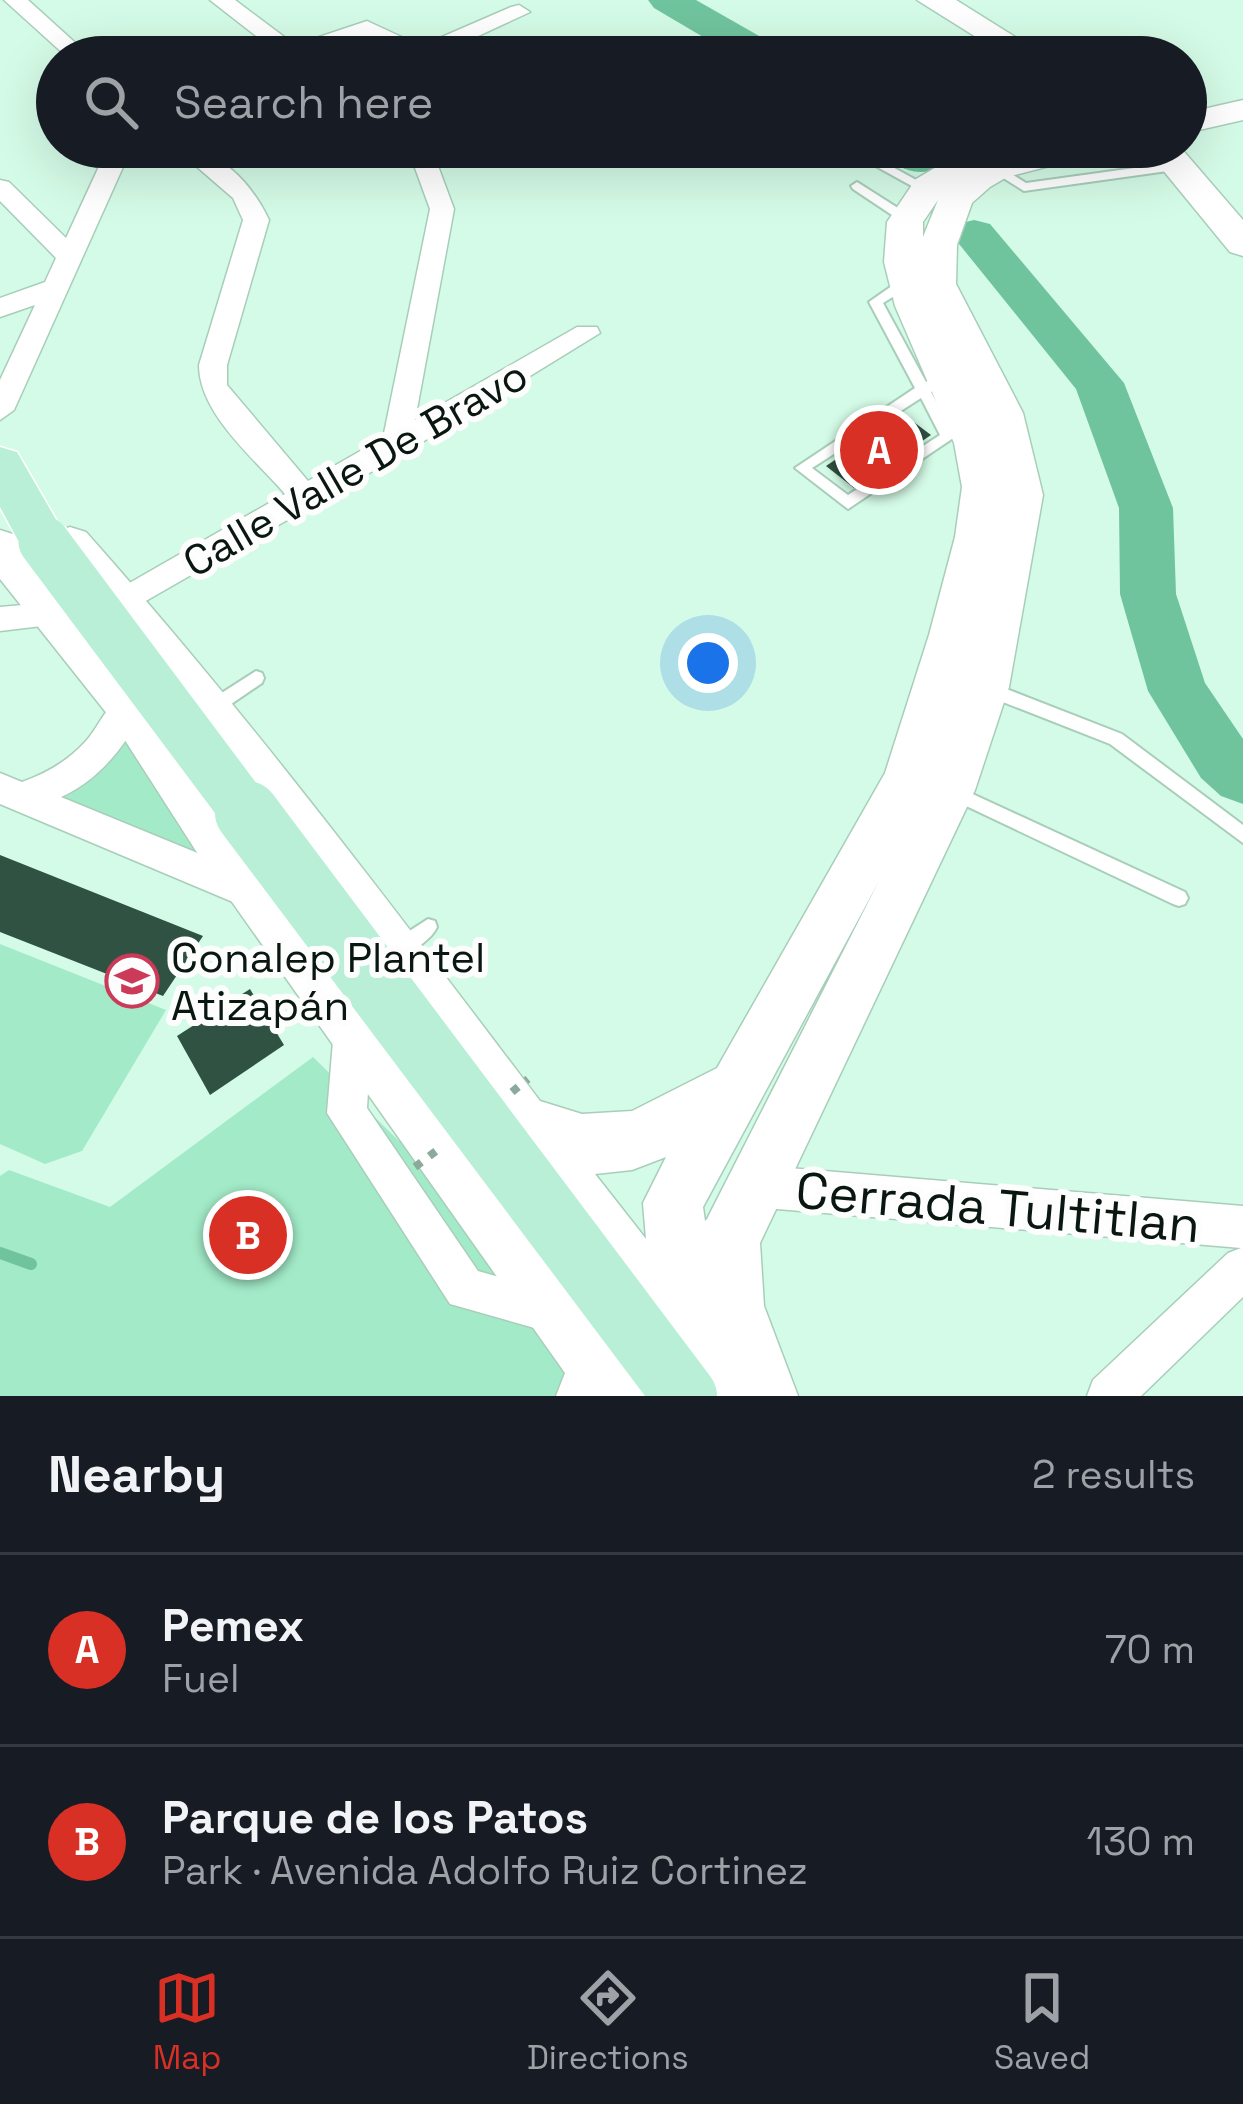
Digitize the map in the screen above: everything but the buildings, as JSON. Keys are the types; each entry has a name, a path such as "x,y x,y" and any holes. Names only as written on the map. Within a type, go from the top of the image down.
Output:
{"main road":[{"path":"933,0 994,36"},
{"path":"1207,101 1243,93"},
{"path":"1207,118 1243,110"},
{"path":"731,1396 673,1203 964,680 1021,495 1002,413 920,284 902,264 916,203 949,168"},
{"path":"617,1392 950,790 968,748 964,680 984,494 982,461 958,430 935,383 920,284 956,199 993,168"},
{"path":"1179,168 1243,244"},
{"path":"14,519 123,602 411,939 517,1120 692,1256 733,1306 766,1396"},
{"path":"14,519 56,614 129,706 214,835 617,1392"},
{"path":"14,519 617,1392"},
{"path":"14,519 685,1396"},
{"path":"214,835 264,866 310,909 552,1240 573,1261 606,1270 692,1256"},
{"path":"517,1120 578,1146 621,1147 734,1089"}],"street":[{"path":"15,0 56,36"},
{"path":"221,0 269,36"},
{"path":"463,36 519,12"},
{"path":"345,36 367,28 384,36"},
{"path":"0,410 110,168"},
{"path":"212,168 244,194 256,220 213,365 213,385 304,496"},
{"path":"396,445 442,209 427,168"},
{"path":"0,187 70,257"},
{"path":"0,308 55,288"},
{"name":"Calle Valle De Bravo","path":"123,602 587,333"},
{"path":"0,619 56,614"},
{"path":"11,792 59,785 90,763 129,706"},
{"path":"11,792 257,894"},
{"name":"Cerrada Tultitlan","path":"692,1256 1243,1227"},
{"path":"1109,1396 1243,1268"}],"lane":[{"path":"873,168 916,203"},
{"path":"1012,168 1024,187 1116,168"},
{"path":"857,186 874,197 916,203"},
{"path":"935,383 802,468 848,503 958,430"},
{"path":"211,708 256,679"},
{"path":"964,680 1116,739 1243,835"},
{"path":"950,790 1179,898"}],"green space":[{"path":"129,706 257,894 23,796 59,785"},
{"path":"0,944 166,1010 82,1151 45,1164 0,1144"},
{"path":"313,1057 524,1263 607,1379 588,1396 0,1396 0,1176 9,1170 110,1207"}],"waterway":[{"path":"668,0 730,36"},
{"path":"974,234 1099,383 1146,508 1148,594 1178,691 1223,760 1243,777"},
{"path":"0,1253 31,1264"}],"place":[{"name":"Pemex","path":"879,450"},
{"name":"Conalep Plantel Atizapán","path":"132,981"},
{"name":"Parque de los Patos","path":"248,1235"}]}
